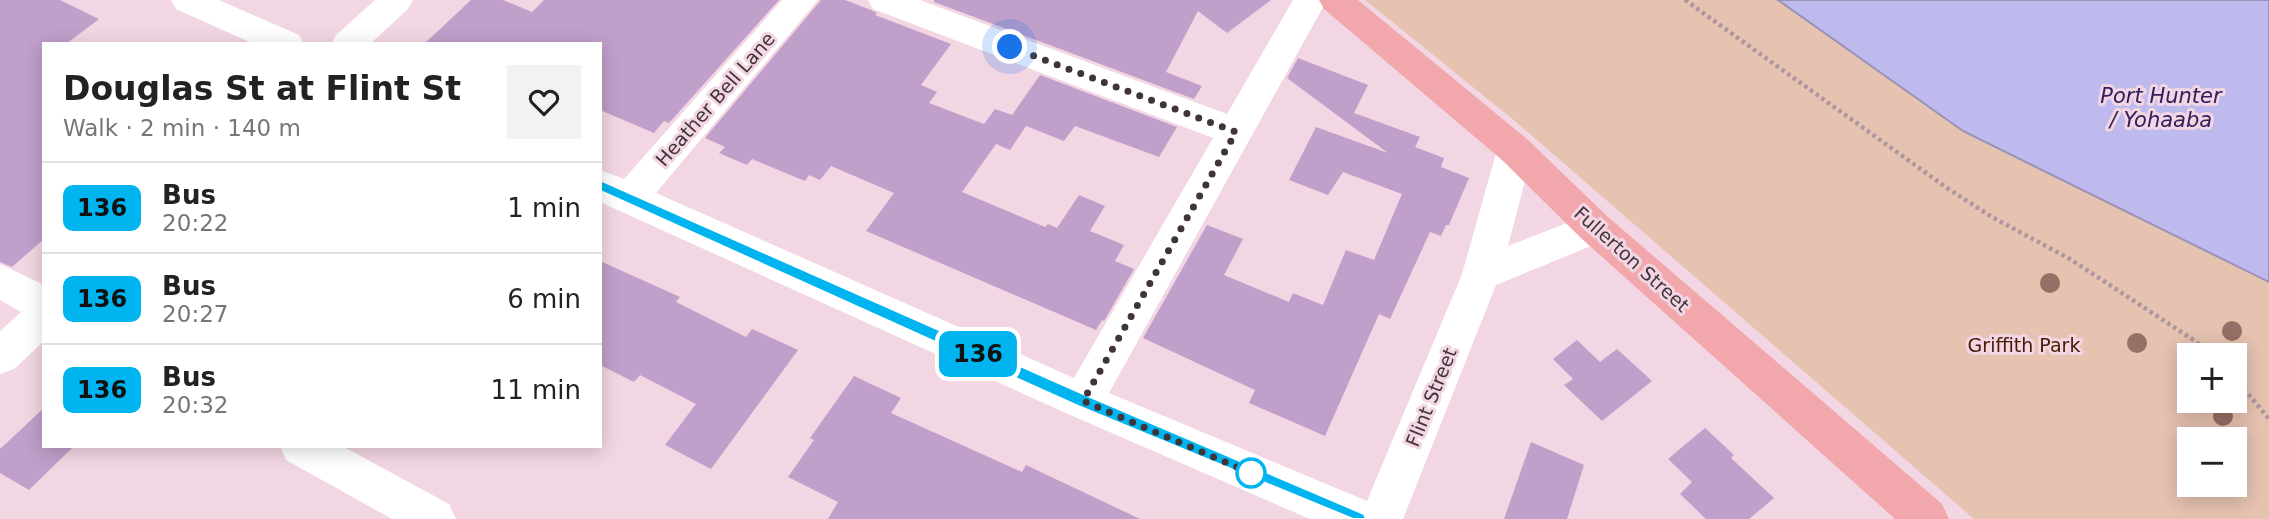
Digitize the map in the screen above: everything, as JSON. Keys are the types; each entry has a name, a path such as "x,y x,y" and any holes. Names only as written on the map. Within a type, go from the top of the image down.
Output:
{"main road":[{"name":"Fullerton Street","path":"1336,0 1515,150 1595,228 1927,519"}],"street":[{"path":"188,0 282,42"},
{"path":"350,42 396,0"},
{"name":"Heather Bell Lane","path":"615,192 801,0"},
{"path":"885,0 1236,132"},
{"path":"1083,401 1310,0"},
{"name":"Flint Street","path":"1381,519 1481,274 1515,150"},
{"path":"615,192 1083,401 1359,519"},
{"path":"1481,274 1595,228"},
{"path":"0,281 42,304"},
{"path":"0,356 42,318"},
{"path":"305,448 434,519"}],"path":[{"path":"1685,0 1947,188 1992,217 2070,259 2193,343"},
{"path":"2247,392 2269,419"}],"green space":[{"name":"Griffith Park","path":"1365,0 1778,0 1963,131 2269,282 2269,519 1974,519 1515,121"}],"water":[{"name":"Port Hunter / Yohaaba","path":"1778,0 2269,0 2269,282 1963,131"}],"building":[{"path":"0,0 60,0 99,19 69,42 42,42 42,241 12,267 0,262"},
{"path":"471,0 503,0 532,12 544,0 779,0 669,123 664,121 654,133 602,111 602,42 426,42"},
{"path":"821,0 845,0 877,13 875,15 951,44 921,85 937,92 929,103 984,124 995,109 1012,115 1040,75 1177,127 1159,157 1075,126 1064,141 1026,126 1010,150 996,144 962,192 1045,227 1048,224 1057,228 1079,195 1105,206 1090,231 1124,245 1115,261 1134,269 1096,330 866,231 894,193 831,166 820,180 809,175 805,181 752,159 747,165 719,153 725,147 705,138"},
{"path":"934,0 1271,0 1227,33 1198,11 1166,72 1202,86 1194,99"},
{"path":"1298,58 1368,85 1354,113 1420,137 1415,147 1444,158 1441,167 1469,178 1449,225 1446,225 1441,236 1430,232 1390,319 1379,314 1325,436 1249,403 1255,390 1143,338 1207,225 1243,239 1224,275 1289,302 1293,293 1323,305 1346,250 1374,260 1402,194 1343,172 1328,195 1289,180 1316,127 1388,153 1287,78"},
{"path":"602,262 680,297 676,302 746,337 752,329 798,350 711,469 665,445 696,404 640,375 634,382 602,366"},
{"path":"1577,340 1600,362 1617,349 1652,381 1602,421 1564,385 1573,379 1553,359"},
{"path":"854,376 901,398 891,413 1022,472 1026,465 1140,519 828,519 838,502 788,477 814,440 810,438"},
{"path":"42,410 42,448 72,448 29,490 0,473 0,449"},
{"path":"1705,428 1734,455 1731,458 1774,498 1749,519 1706,519 1680,494 1692,482 1668,459"},
{"path":"1531,442 1584,465 1567,519 1504,519"}],"bus line":[{"name":"136","path":"602,186 1083,401 1359,519"}],"route":[{"path":"1010,47 1236,132 1083,401 1251,473"}]}
